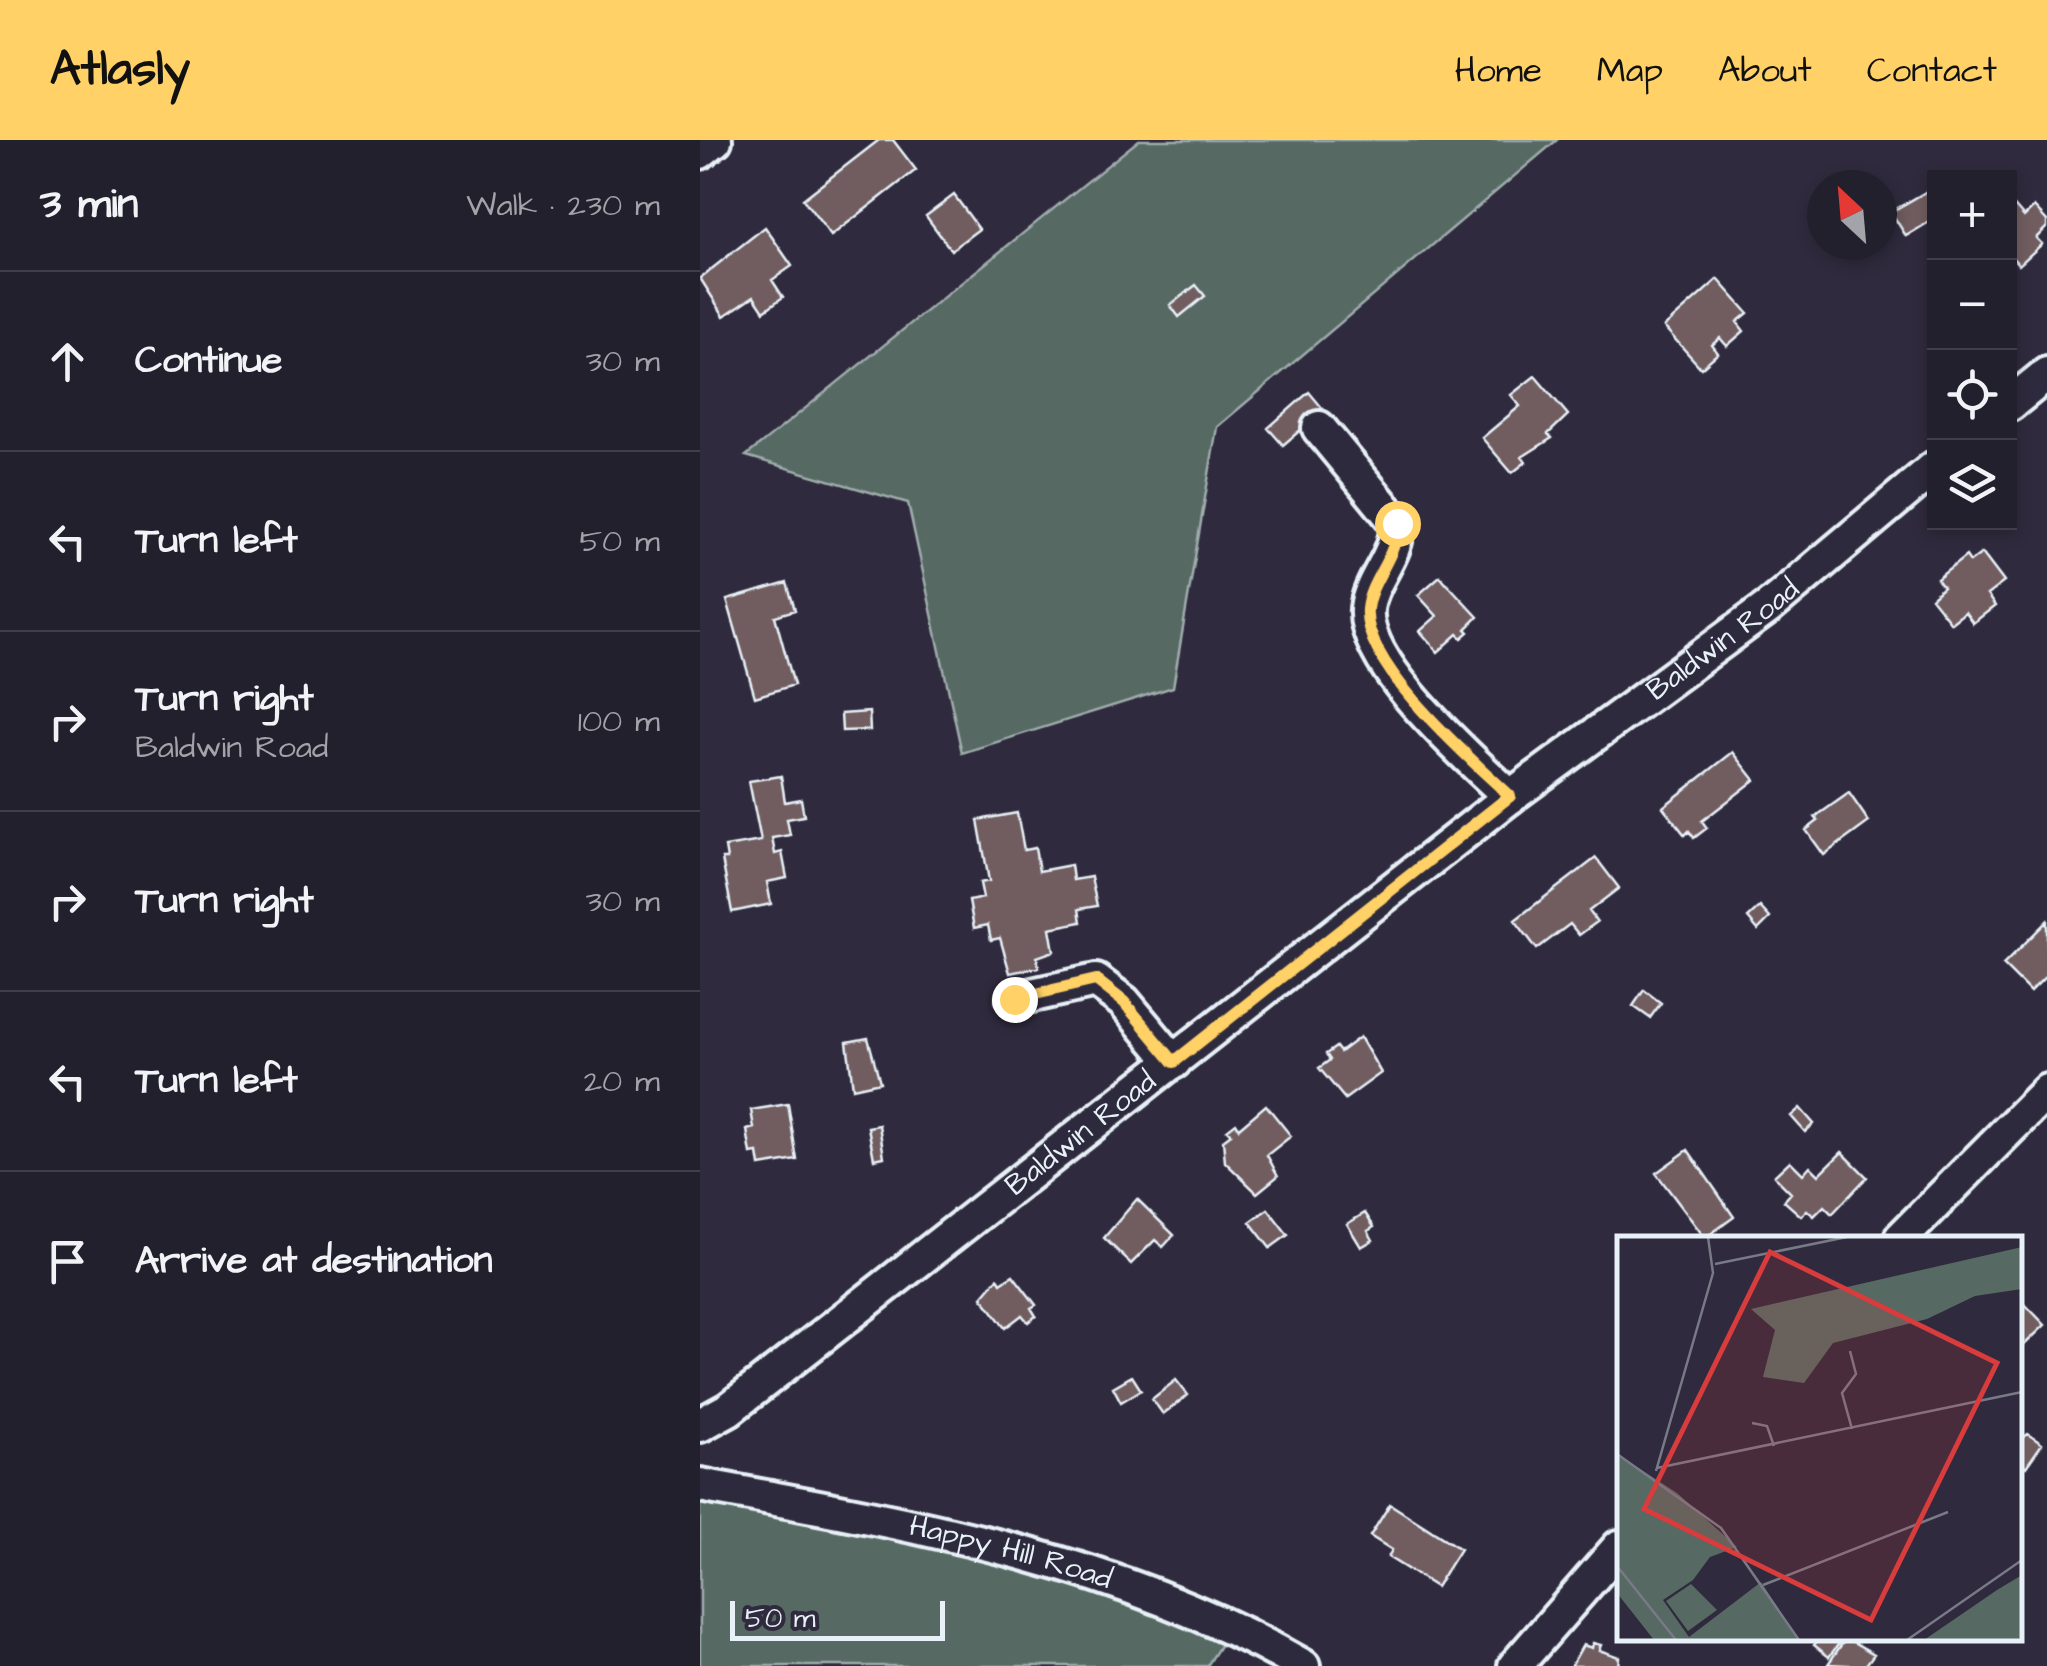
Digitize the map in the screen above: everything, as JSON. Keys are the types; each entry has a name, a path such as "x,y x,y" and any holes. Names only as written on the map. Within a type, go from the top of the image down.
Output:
{"street":[{"path":"700,152 715,140"},
{"path":"2017,398 2047,374"},
{"path":"1319,428 1397,523 1398,538 1367,607 1376,648 1451,739 1510,796"},
{"name":"Baldwin Road","path":"700,1426 730,1409 1510,796 1770,606 1927,474"},
{"path":"1014,999 1096,980 1124,1002 1174,1062"},
{"path":"1903,1236 2047,1091"},
{"name":"Happy Hill Road","path":"700,1485 840,1512 1111,1578 1203,1613 1303,1666"},
{"path":"1515,1666 1617,1549"}],"green space":[{"path":"1139,140 1557,140 1217,427 1173,687 962,753 908,503 746,456"},
{"path":"700,1485 821,1508 1232,1627 1207,1666 700,1666"}],"building":[{"path":"879,140 893,140 916,170 831,236 803,199"},
{"path":"1927,191 1927,223 1906,236 1897,222 1897,209"},
{"path":"954,195 979,229 951,250 926,216"},
{"path":"2034,207 2047,221 2047,227 2036,238 2042,244 2019,265 2017,209 2024,217"},
{"path":"765,227 792,266 772,280 783,297 764,311 754,296 724,316 700,278"},
{"path":"1718,279 1748,313 1737,322 1744,331 1727,346 1720,338 1712,345 1718,353 1701,368 1664,327"},
{"path":"1196,285 1205,296 1179,317 1170,305"},
{"path":"1535,376 1568,415 1548,434 1552,438 1522,457 1526,462 1512,473 1482,438 1520,406 1511,395"},
{"path":"1309,392 1324,410 1283,445 1268,428"},
{"path":"1982,553 2004,582 1987,595 1995,606 1973,623 1965,612 1951,623 1931,598 1943,587 1937,579 1966,556 1970,562"},
{"path":"1440,576 1478,617 1466,629 1469,632 1462,638 1458,634 1438,652 1420,631 1437,616 1418,595"},
{"path":"787,583 795,610 775,616 794,685 755,697 727,600"},
{"path":"869,712 870,730 842,731 841,714"},
{"path":"1733,752 1755,780 1702,821 1707,828 1694,838 1689,831 1685,835 1663,807"},
{"path":"781,776 785,802 801,799 804,816 787,819 790,835 772,838 775,854 782,852 787,878 767,882 771,904 732,912 722,859 727,859 725,847 761,841 749,781"},
{"path":"1849,793 1869,822 1824,855 1806,830 1818,821 1815,817"},
{"path":"1017,813 1024,850 1035,848 1039,871 1071,865 1073,880 1091,877 1097,906 1079,909 1081,922 1050,928 1054,951 1037,957 1039,967 1010,973 1000,938 991,940 988,925 974,928 969,901 983,898 980,883 989,881 978,820"},
{"path":"1596,858 1619,888 1589,911 1597,922 1579,935 1570,924 1537,949 1515,920"},
{"path":"1760,907 1770,918 1758,930 1748,918"},
{"path":"2047,921 2047,975 2030,992 2003,965"},
{"path":"1644,990 1661,1003 1650,1018 1633,1006"},
{"path":"1360,1037 1381,1073 1345,1099 1319,1068 1330,1060 1326,1054 1336,1047 1340,1052"},
{"path":"868,1038 880,1082 853,1088 847,1042"},
{"path":"788,1104 797,1160 760,1166 758,1153 751,1154 747,1130 754,1128 751,1110"},
{"path":"1266,1105 1291,1136 1267,1155 1278,1176 1257,1193 1225,1162 1223,1140 1231,1134 1227,1130 1236,1123 1239,1128"},
{"path":"1800,1108 1814,1124 1805,1132 1791,1116"},
{"path":"879,1125 884,1157 874,1159 868,1127"},
{"path":"1688,1150 1734,1217 1703,1236 1656,1173"},
{"path":"1842,1152 1867,1177 1832,1214 1824,1206 1814,1216 1807,1210 1801,1216 1784,1201 1791,1193 1774,1176 1790,1161 1803,1174 1810,1166 1819,1175"},
{"path":"1137,1199 1174,1235 1163,1247 1155,1240 1131,1264 1104,1238"},
{"path":"1268,1209 1288,1235 1270,1248 1250,1222"},
{"path":"1365,1213 1374,1227 1368,1231 1373,1240 1361,1247 1347,1224"},
{"path":"1013,1275 1036,1305 1031,1308 1036,1316 1028,1322 1022,1315 1005,1328 982,1297 998,1278 1001,1283"},
{"path":"2022,1301 2045,1325 2022,1347"},
{"path":"1132,1376 1141,1390 1121,1402 1113,1387"},
{"path":"1176,1380 1188,1395 1163,1414 1152,1399"},
{"path":"2028,1434 2042,1444 2026,1467 2022,1464 2022,1438"},
{"path":"1390,1504 1460,1549 1436,1587 1388,1557 1392,1550 1370,1536"},
{"path":"1817,1641 1841,1641 1829,1657 1814,1645"},
{"path":"1844,1641 1874,1654 1865,1666 1828,1664"},
{"path":"1593,1643 1601,1645 1599,1650 1619,1657 1618,1666 1571,1666 1583,1645 1592,1648"}],"route":[{"path":"1014,999 1096,980 1124,1002 1174,1062 1510,796 1451,739 1376,648 1367,607 1398,538 1397,523"}]}
